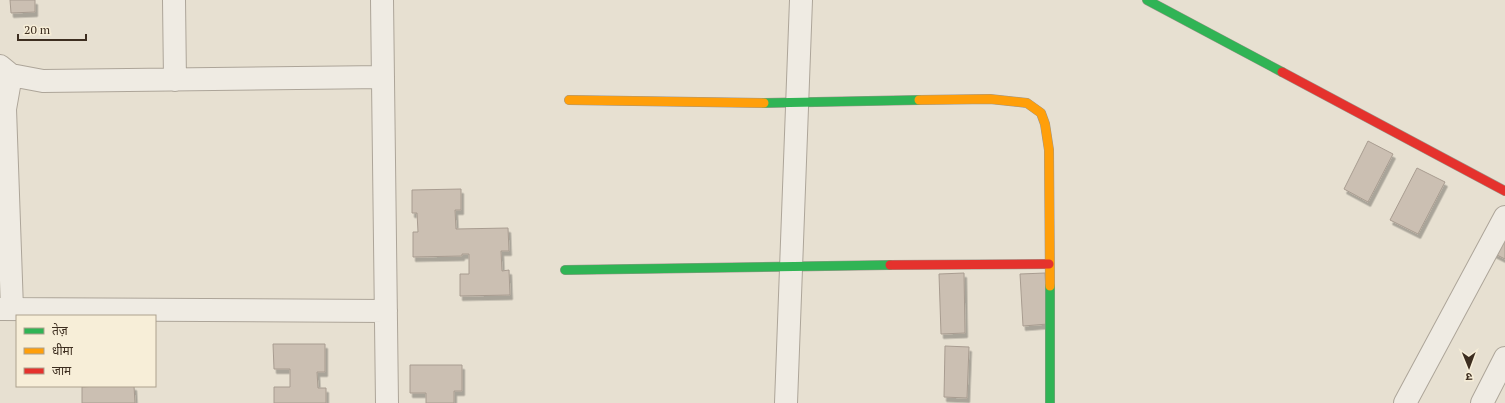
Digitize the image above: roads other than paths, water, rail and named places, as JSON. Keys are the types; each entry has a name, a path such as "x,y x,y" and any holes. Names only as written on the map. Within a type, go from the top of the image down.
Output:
{"street":[{"path":"174,0 175,80"},
{"path":"382,0 387,403"},
{"path":"786,403 801,0"},
{"path":"1146,0 1505,191"},
{"path":"383,78 44,82 6,70 6,309 386,311"},
{"path":"569,100 797,103 990,100 1027,103 1041,113 1045,124 1049,150 1050,403"},
{"path":"1406,403 1505,217"},
{"path":"565,270 1049,264"},
{"path":"1493,393 1505,358"}]}
